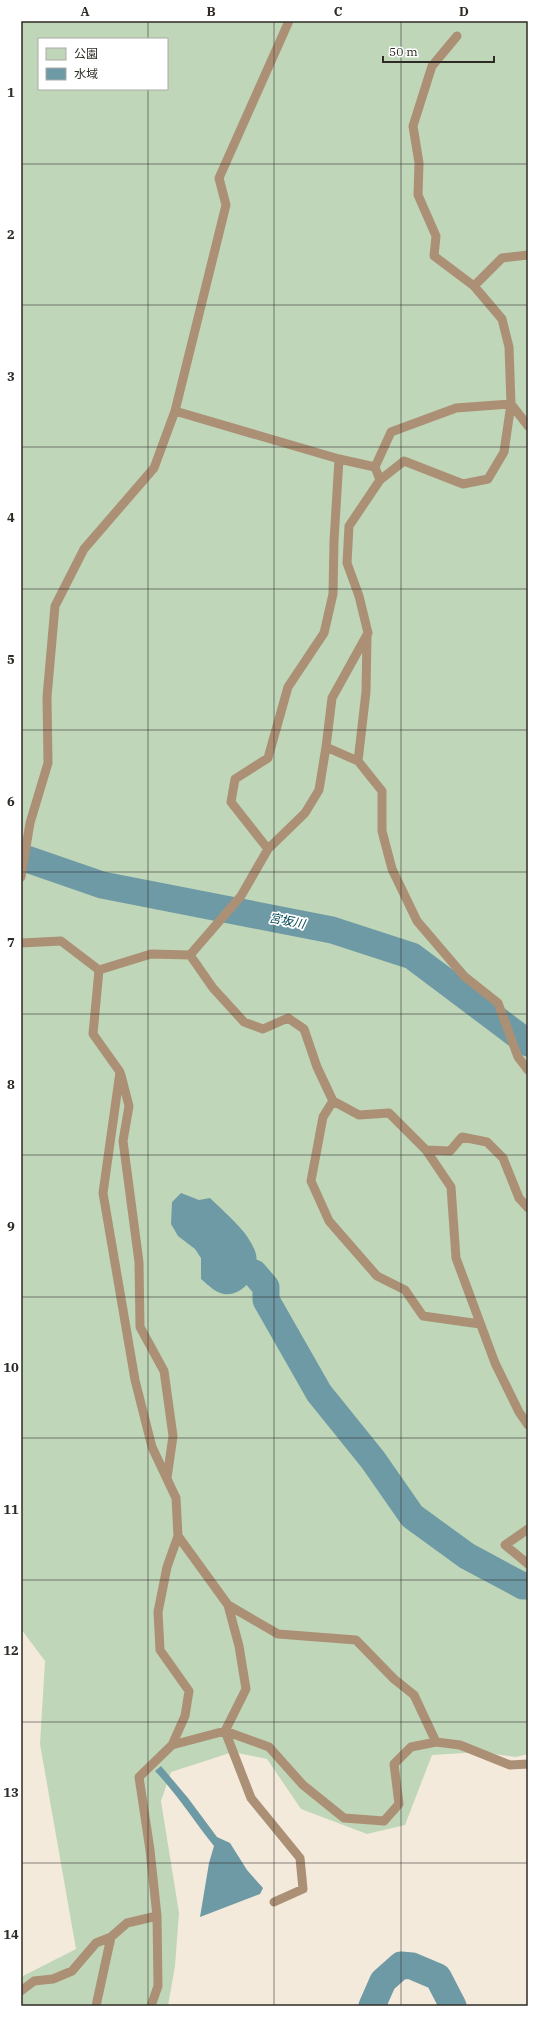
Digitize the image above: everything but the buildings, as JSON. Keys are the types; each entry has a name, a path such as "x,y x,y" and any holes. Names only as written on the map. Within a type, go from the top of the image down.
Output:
{"lane":[{"path":"21,877 30,823 48,763 47,697 55,606 84,549 154,468 175,411 226,205 220,178 288,21"},
{"path":"358,761 366,692 368,633 359,596 347,563 349,526 380,480 404,461 463,484 488,479 504,452 511,404 509,347 502,319 474,286 434,256 436,236 418,195 419,163 413,126 432,66 457,36"},
{"path":"474,286 502,258 528,255"},
{"path":"511,404 528,426"},
{"path":"380,480 375,467 391,432 456,408 511,404"},
{"path":"175,411 339,459 375,467"},
{"path":"268,849 231,802 234,779 268,758 288,687 324,633 333,594 334,541 339,459"},
{"path":"190,955 241,896 268,849 305,813 320,790 332,698 368,633"},
{"path":"326,747 358,761 382,791 382,831 390,862 417,921 464,976 498,1003 518,1057 528,1070"},
{"path":"21,943 61,942 99,970"},
{"path":"99,970 151,954 190,955"},
{"path":"190,955 213,988 244,1022 263,1029 288,1018 304,1029 317,1067 333,1101 359,1115 389,1113 426,1150 451,1187 456,1258 495,1363 519,1412 528,1424"},
{"path":"99,970 93,1034 120,1072 129,1106 123,1141 139,1262 140,1327 164,1371 173,1436 167,1478"},
{"path":"120,1072 103,1194 135,1380 152,1447 176,1498 178,1536 167,1567 158,1612 160,1650 189,1691 185,1716 172,1746 139,1777 150,1850 157,1916 158,1986 151,2006"},
{"path":"333,1101 323,1117 311,1181 330,1221 377,1276 405,1290 423,1316 480,1324"},
{"path":"426,1150 450,1151 462,1137 488,1142 503,1158 519,1198 528,1208"},
{"path":"528,1529 505,1544 528,1564"},
{"path":"178,1536 228,1605 239,1646 246,1689 225,1731 251,1798 300,1858 303,1889 274,1902"},
{"path":"228,1605 278,1634 356,1640 394,1679 414,1695 436,1742"},
{"path":"172,1746 225,1731 269,1747 302,1785 344,1818 384,1821 399,1804 394,1764 411,1747 436,1742 460,1745 510,1765 528,1764"},
{"path":"21,1991 34,1982 53,1979 72,1971 96,1943 111,1937 127,1923 157,1916"},
{"path":"96,2006 111,1937"}],"green space":[{"path":"21,21 528,21 528,1754 516,1757 480,1752 432,1755 405,1825 367,1834 301,1809 267,1759 233,1752 171,1772 161,1801 179,1913 175,1966 168,2006 21,2006 21,1977 76,1949 40,1744 45,1661 21,1629"}],"water":[{"path":"181,1193 199,1200 210,1198 247,1236 255,1251 257,1258 256,1266 250,1280 239,1291 232,1294 224,1294 218,1292 201,1279 201,1258 195,1249 178,1236 171,1224 172,1202"},
{"path":"161,1766 188,1798 217,1837 230,1843 247,1870 263,1888 260,1894 200,1917 209,1863 214,1846 178,1798 155,1771"}],"waterway":[{"name":"宮坂川","path":"21,857 102,885 332,930 412,956 528,1043"},
{"path":"254,1273 266,1287 266,1300 319,1393 373,1460 412,1516 467,1556 523,1586 528,1586"},
{"path":"372,2006 383,1981 401,1965 412,1966 438,1977 453,2006"}]}
